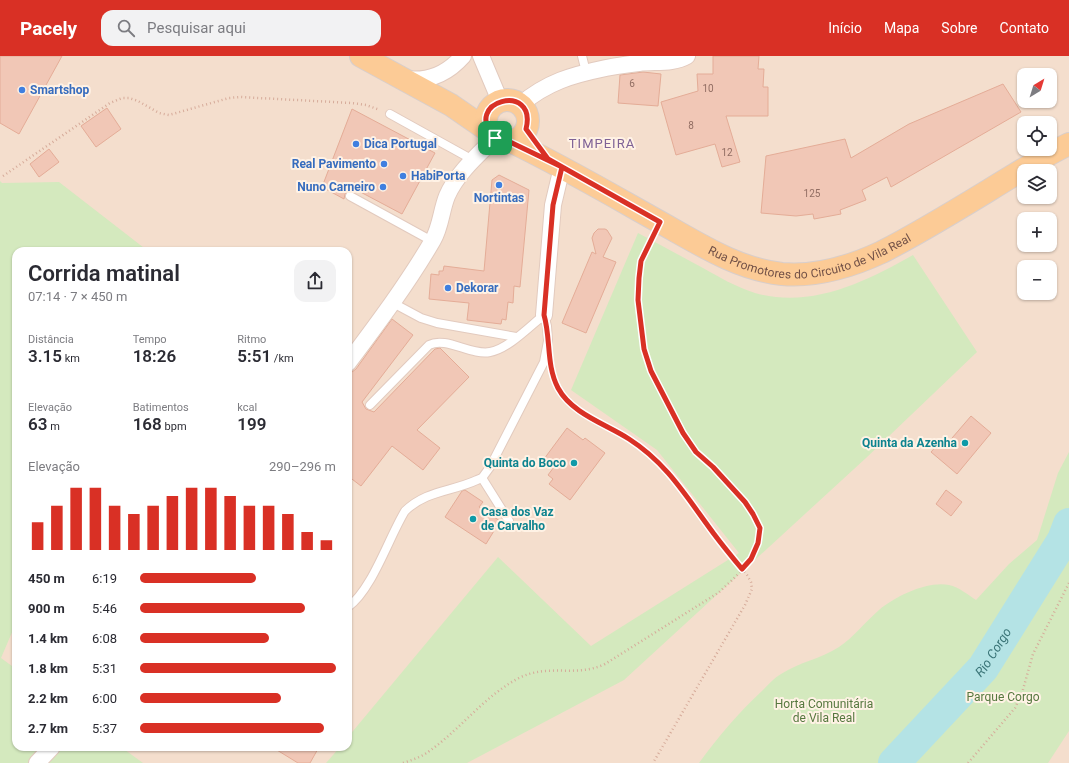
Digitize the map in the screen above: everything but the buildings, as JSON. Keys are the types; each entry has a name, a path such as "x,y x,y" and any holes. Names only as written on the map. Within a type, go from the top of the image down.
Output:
{"main road":[{"path":"361,56 555,163"},
{"path":"451,105 503,105 525,110 528,116 528,123 505,135"},
{"path":"503,105 487,120 505,135"},
{"name":"Rua Promotores do Circuito de Vila Real","path":"555,163 710,250 754,268 768,272 792,274 831,270 856,263 883,251 1069,144"}],"street":[{"path":"402,78 416,80 443,74 454,66 463,56"},
{"path":"481,56 503,105 532,94 565,77 640,63 672,61 682,59 687,56"},
{"path":"352,358 393,303 432,241 440,222 443,206 454,183 473,160 505,135"},
{"path":"544,315 555,163"},
{"path":"37,763 48,751"}],"lane":[{"path":"582,56 586,72"},
{"path":"390,114 473,160"},
{"path":"350,196 432,241"},
{"path":"393,303 421,318 437,323 516,337"},
{"path":"352,603 358,598 369,580 402,517 410,506 425,496 482,478 495,459 544,362 548,349 547,326 544,315 516,337 496,350 485,353 440,342 432,343 370,406"},
{"path":"482,478 509,522"}],"path":[{"path":"3,176 110,103 122,98 134,99 164,115 174,114 230,98 240,97 360,104 373,107 390,114"},
{"path":"403,763 427,752 508,684 531,673 543,670 589,670 605,664 707,601 729,583 751,559 758,543 760,528 753,514 745,502 713,467 696,452 683,433 651,371 644,349 638,300 640,266 644,254 660,222"},
{"path":"548,349 552,376 564,398 584,413 628,438 655,458 677,483 751,582 752,589 750,596 737,621 652,763"},
{"path":"968,763 1015,708 1022,693 1033,654 1069,584"}],"shaded area":[{"path":"0,56 1069,56 1069,763 0,763"}],"green space":[{"path":"0,181 2,183 59,182 143,247 12,247 12,632 1,658 12,666 12,751 126,751 143,763 0,763"},
{"path":"638,233 734,285 755,293 776,297 797,298 837,290 876,275 913,255 977,352 866,458 624,680 467,763 326,763 336,751 352,751 352,732 498,557 591,646 739,553 657,450 571,390"},
{"path":"1069,452 1069,731 1048,763 699,763 737,716 774,679 788,670 825,655 839,647 850,639 879,610 894,600 922,587 940,584 956,587 976,600 1009,564 1037,540 1058,473"}],"waterway":[{"name":"Rio Corgo","path":"894,763 983,668 1063,540 1069,524"}],"place":[{"name":"Smartshop","path":"22,90"},
{"name":"Dica Portugal","path":"356,144"},
{"name":"Real Pavimento","path":"384,164"},
{"name":"HabiPorta","path":"403,176"},
{"name":"Nortintas","path":"499,185"},
{"name":"Nuno Carneiro","path":"383,187"},
{"name":"Dekorar","path":"448,288"},
{"name":"Quinta da Azenha","path":"965,443"},
{"name":"Quinta do Boco","path":"574,463"},
{"name":"Casa dos Vaz de Carvalho","path":"473,519"}],"district":[{"name":"TIMPEIRA","path":"602,143"}],"route":[{"path":"500,101 514,101 525,110 528,116 526,129 548,159 660,222 641,261 638,300 644,349 651,371 683,433 696,452 713,467 745,502 760,528 758,543 751,559 742,569 714,534 668,471 655,458 628,438 574,406 564,398 558,389 552,376 548,349 547,326 544,315 553,205 562,167 510,142 495,138 490,132 487,124 487,116 490,110 494,104 500,101"}],"park label":[{"name":"Parque Corgo","path":"1003,697"},
{"name":"Horta Comunitária de Vila Real","path":"824,711"}]}
